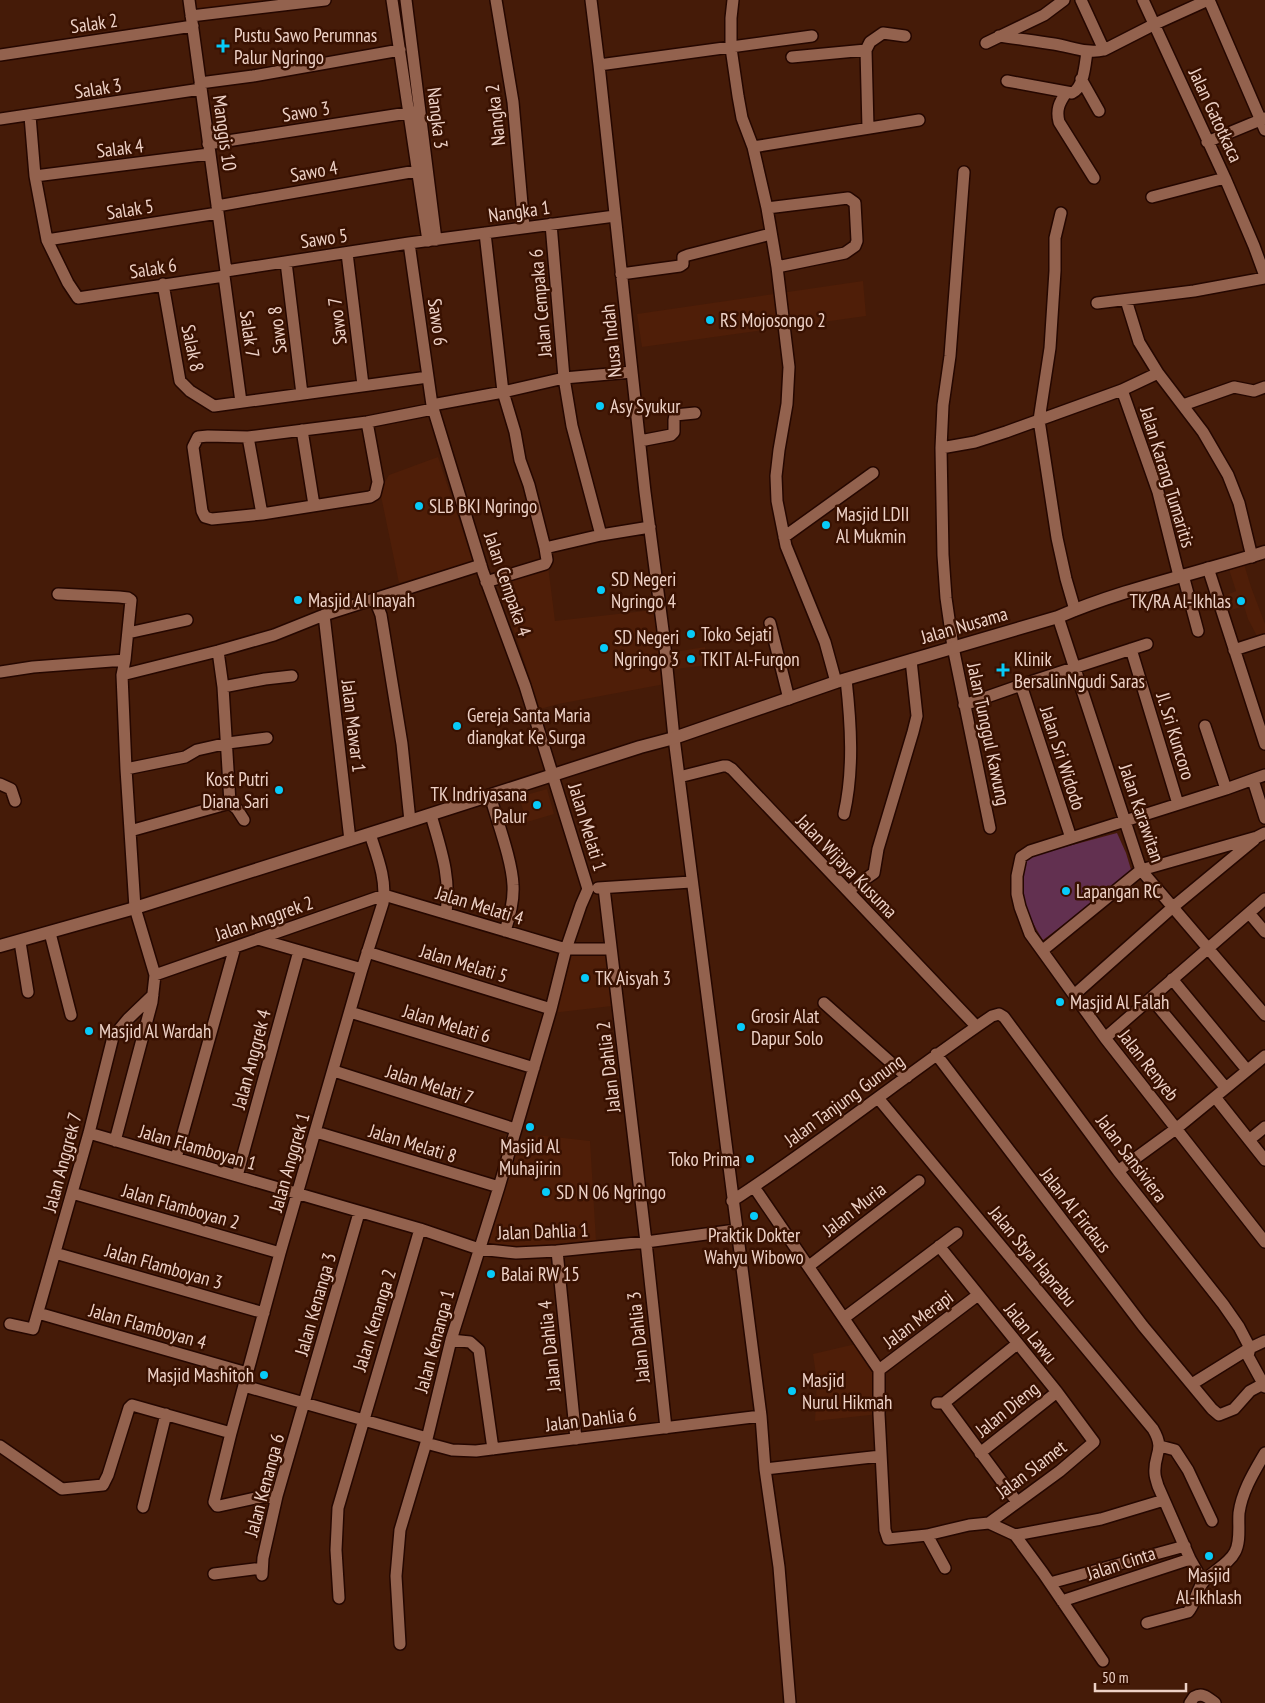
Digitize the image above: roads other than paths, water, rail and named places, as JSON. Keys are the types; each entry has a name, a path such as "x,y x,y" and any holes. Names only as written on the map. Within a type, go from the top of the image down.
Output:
{"street":[{"name":"Manggis 10","path":"189,0 225,273"},
{"name":"Salak 2","path":"0,54 322,0"},
{"path":"392,0 400,50 414,112 432,241"},
{"name":"Nangka 3","path":"406,0 414,112"},
{"name":"Nangka 2","path":"496,0 513,102 524,227"},
{"name":"Nusa Indah","path":"591,0 691,882 779,1567 790,1703"},
{"path":"733,0 731,48 742,118 753,147 767,208 777,267 789,367 788,404 776,476 778,501 784,537 791,560 841,681 849,710 851,775 844,814"},
{"path":"986,43 1044,15 1064,0"},
{"path":"1081,0 1104,50"},
{"name":"Jalan Gatotkaca","path":"1143,0 1207,142 1260,244 1265,277"},
{"path":"999,36 1088,52 1104,50 1155,24 1209,0 1263,123 1207,142"},
{"path":"868,128 866,50 870,42 883,33 905,36"},
{"path":"599,65 812,36"},
{"name":"Salak 3","path":"0,119 30,116 400,50"},
{"path":"792,57 866,50"},
{"path":"1007,81 1072,93 1076,91 1081,79 1088,52"},
{"path":"1081,79 1099,111"},
{"path":"1066,93 1058,106 1059,122 1094,178"},
{"name":"Sawo 3","path":"209,149 414,112"},
{"path":"30,116 35,176 47,240"},
{"path":"753,147 919,120"},
{"name":"Salak 4","path":"35,176 209,149"},
{"name":"Sawo 4","path":"218,209 422,170"},
{"name":"Jalan Tunggul Kawung","path":"964,172 950,356 943,405 941,448 943,555 946,598 953,647 964,705 984,789 990,828"},
{"path":"1152,198 1225,178"},
{"path":"767,208 848,198 855,203 857,241 852,250 777,267"},
{"name":"Salak 5","path":"47,240 218,209"},
{"path":"1061,212 1055,238 1050,348 1039,420 1057,538 1075,610"},
{"name":"Nangka 1","path":"432,241 615,216"},
{"name":"Jalan Cempaka 6","path":"551,224 564,378 572,426 601,535"},
{"path":"485,234 503,392 515,432 520,460 529,485 547,560 545,564 486,582"},
{"path":"622,274 680,266 683,257 688,255 771,234"},
{"name":"Salak 6","path":"47,240 74,294 78,298 225,273"},
{"name":"Sawo 5","path":"225,273 286,262 432,241"},
{"name":"Sawo 6","path":"409,243 432,407"},
{"name":"Sawo 7","path":"347,253 363,385"},
{"name":"Sawo 8","path":"286,262 302,394"},
{"name":"Salak 7","path":"225,273 241,402"},
{"path":"1097,303 1194,291 1265,277"},
{"name":"Salak 8","path":"163,284 180,381 190,391 214,406 428,377"},
{"path":"1126,300 1139,342 1158,373 1208,438 1228,475 1239,503 1252,556"},
{"path":"367,422 378,482 375,494 359,500 262,514 212,519 205,517 202,511 193,447 198,437 248,437 367,422 564,378 632,372"},
{"path":"941,448 975,442 1006,432 1122,390 1158,373"},
{"path":"1183,404 1234,387 1254,391 1265,387"},
{"name":"Jalan Karang Tumaritis","path":"1122,390 1158,492 1180,575 1198,631"},
{"name":"Jalan Cempaka 4","path":"432,407 486,582 506,630 554,775"},
{"path":"640,441 671,435 674,432 676,415 695,413"},
{"path":"302,430 314,505"},
{"path":"248,437 262,514"},
{"path":"784,537 873,473"},
{"path":"545,548 601,535 650,527"},
{"name":"Jalan Nusama","path":"0,946 20,942 135,908 640,747 674,738 841,681 1058,617 1180,575 1265,552"},
{"path":"122,675 274,635 324,615 481,565"},
{"path":"1208,568 1265,744"},
{"path":"58,594 128,598 132,604 122,675 126,769 135,908 155,975 153,995 115,1141"},
{"path":"375,600 381,615 402,744 410,821"},
{"name":"Jalan Mawar 1","path":"324,615 350,840"},
{"name":"Jalan Karawitan","path":"1058,617 1141,870 1265,1015"},
{"path":"128,633 187,620"},
{"path":"770,623 789,699"},
{"path":"1234,650 1265,640"},
{"path":"964,705 1147,644"},
{"name":"Jl. Sri Kuncoro","path":"1131,649 1178,804"},
{"path":"218,651 228,743 230,803 244,820"},
{"path":"0,672 125,660"},
{"path":"848,890 874,873 878,849 914,732 917,716 911,660"},
{"path":"223,687 292,676"},
{"name":"Jalan Sri Widodo","path":"1021,685 1071,838"},
{"path":"1205,726 1226,789"},
{"path":"126,769 185,757 197,750 228,743 267,738"},
{"name":"Jalan Wijaya Kusuma","path":"679,777 727,766 848,890 976,1026"},
{"name":"Jalan Melati 1","path":"554,775 588,889"},
{"name":"Jalan Renyeb","path":"1265,775 1030,851 1021,857 1018,865 1017,894 1030,934 1105,1038 1265,1242"},
{"path":"1253,780 1265,818"},
{"path":"0,784 11,789 15,801"},
{"path":"490,795 508,857 513,885 511,912 505,931"},
{"path":"130,831 230,803"},
{"path":"431,815 446,874 448,897 446,913"},
{"name":"Jalan Anggrek 1","path":"277,1496 255,1498 219,1506 214,1504 231,1433 280,1253 384,895 381,872 370,834"},
{"path":"1043,950 1141,870 1261,835"},
{"path":"1074,994 1173,907 1261,835"},
{"path":"588,889 691,882"},
{"name":"Jalan Dahlia 2","path":"604,888 646,1242"},
{"name":"Jalan Kenanga 1","path":"400,1644 396,1576 397,1550 402,1522 426,1440 451,1340 534,1068 566,949 588,889"},
{"name":"Jalan Melati 4","path":"384,895 566,949 612,949"},
{"name":"Jalan Anggrek 2","path":"155,975 384,895"},
{"path":"1105,1038 1208,949 1259,908 1265,932"},
{"path":"50,933 71,1015"},
{"path":"258,939 362,968"},
{"path":"20,942 28,992"},
{"path":"176,1158 235,947"},
{"name":"Jalan Anggrek 4","path":"237,1176 299,951"},
{"name":"Jalan Melati 5","path":"367,952 551,1009"},
{"path":"1172,980 1247,1070"},
{"name":"Jalan Anggrek 7","path":"10,1324 32,1329 89,1134 113,1037 128,1019 153,995"},
{"path":"1151,998 1225,1088"},
{"path":"824,1003 907,1077"},
{"name":"Jalan Melati 6","path":"350,1012 534,1068"},
{"name":"Jalan Sansiviera","path":"976,1026 992,1016 999,1014 1004,1017 1118,1171 1223,1304 1239,1327 1250,1348 1250,1359 1264,1385"},
{"name":"Jalan Tanjung Gunung","path":"732,1201 976,1026"},
{"name":"Jalan Al Firdaus","path":"936,1054 1143,1326 1212,1409 1219,1416 1234,1409 1250,1391 1264,1385"},
{"path":"1118,1171 1177,1128 1265,1056"},
{"name":"Jalan Melati 7","path":"334,1071 515,1130"},
{"path":"1215,1097 1265,1160"},
{"name":"Jalan Stya Haprabu","path":"878,1098 1147,1422 1159,1442"},
{"path":"1249,1140 1265,1127"},
{"name":"Jalan Melati 8","path":"316,1132 499,1187"},
{"name":"Jalan Flamboyan 1","path":"89,1134 298,1195"},
{"name":"Jalan Muria","path":"809,1266 919,1181"},
{"path":"754,1187 879,1370 878,1414 885,1535 888,1539 927,1535 969,1525 989,1523 1016,1535 1103,1661"},
{"name":"Jalan Flamboyan 2","path":"72,1193 280,1253"},
{"name":"Jalan Dahlia 1","path":"298,1195 420,1229 479,1249 516,1253 646,1242 736,1230"},
{"name":"Jalan Kenanga 3","path":"305,1404 359,1213"},
{"name":"Jalan Kenanga 2","path":"339,1598 336,1550 338,1508 362,1420 420,1229"},
{"path":"844,1318 957,1233"},
{"name":"Jalan Dahlia 3","path":"646,1242 666,1428"},
{"name":"Jalan Lawu","path":"939,1246 1094,1442"},
{"name":"Jalan Dahlia 4","path":"557,1251 576,1439"},
{"name":"Jalan Flamboyan 3","path":"55,1252 264,1313"},
{"name":"Jalan Merapi","path":"879,1370 978,1295"},
{"name":"Jalan Flamboyan 4","path":"38,1313 248,1372"},
{"path":"451,1340 470,1342 478,1350 493,1449"},
{"path":"1192,1384 1250,1348 1265,1341"},
{"path":"1017,1344 940,1403 1017,1502"},
{"name":"Jalan Dahlia 6","path":"244,1386 362,1420 452,1450 465,1452 760,1416"},
{"name":"Jalan Dieng","path":"980,1453 1056,1392"},
{"name":"Jalan Kenanga 6","path":"214,1574 262,1571 277,1496 305,1404"},
{"path":"0,1446 62,1489 103,1485 108,1475 128,1408 134,1405 231,1433"},
{"path":"142,1507 166,1414"},
{"name":"Jalan Slamet","path":"989,1523 1060,1471 1094,1442"},
{"path":"1202,1582 1164,1500 1155,1473 1159,1442 1175,1450 1178,1454 1188,1470 1212,1522"},
{"path":"1148,1623 1188,1612 1193,1606 1202,1582 1235,1552 1242,1500 1255,1468 1265,1453"},
{"path":"765,1468 881,1456"},
{"path":"1016,1535 1100,1519 1164,1500"},
{"path":"927,1535 945,1568"},
{"path":"1050,1583 1185,1546"},
{"name":"Jalan Cinta","path":"1062,1600 1190,1559"},
{"path":"1191,1701 1201,1694 1215,1703"}],"place":[{"name":"Pustu Sawo Perumnas Palur Ngringo","path":"223,46"},
{"name":"RS Mojosongo 2","path":"710,320"},
{"name":"Asy Syukur","path":"600,406"},
{"name":"SLB BKI Ngringo","path":"419,506"},
{"name":"Masjid LDII Al Mukmin","path":"826,525"},
{"name":"SD Negeri Ngringo 4","path":"601,590"},
{"name":"Masjid Al Inayah","path":"298,600"},
{"name":"TK/RA Al-Ikhlas","path":"1241,601"},
{"name":"Toko Sejati","path":"691,634"},
{"name":"SD Negeri Ngringo 3","path":"604,648"},
{"name":"TKIT Al-Furqon","path":"691,659"},
{"name":"Klinik BersalinNgudi Saras","path":"1003,670"},
{"name":"Gereja Santa Maria diangkat Ke Surga","path":"457,726"},
{"name":"Kost Putri Diana Sari","path":"279,790"},
{"name":"TK Indriyasana Palur","path":"537,805"},
{"name":"Lapangan RC","path":"1066,891"},
{"name":"TK Aisyah 3","path":"585,978"},
{"name":"Masjid Al Falah","path":"1060,1002"},
{"name":"Grosir Alat Dapur Solo","path":"741,1027"},
{"name":"Masjid Al Wardah","path":"89,1031"},
{"name":"Masjid Al Muhajirin","path":"530,1127"},
{"name":"Toko Prima","path":"750,1159"},
{"name":"SD N 06 Ngringo","path":"546,1192"},
{"name":"Praktik Dokter Wahyu Wibowo","path":"754,1216"},
{"name":"Balai RW 15","path":"491,1274"},
{"name":"Masjid Mashitoh","path":"264,1375"},
{"name":"Masjid Nurul Hikmah","path":"792,1391"},
{"name":"Masjid Al-Ikhlash","path":"1209,1556"}]}
